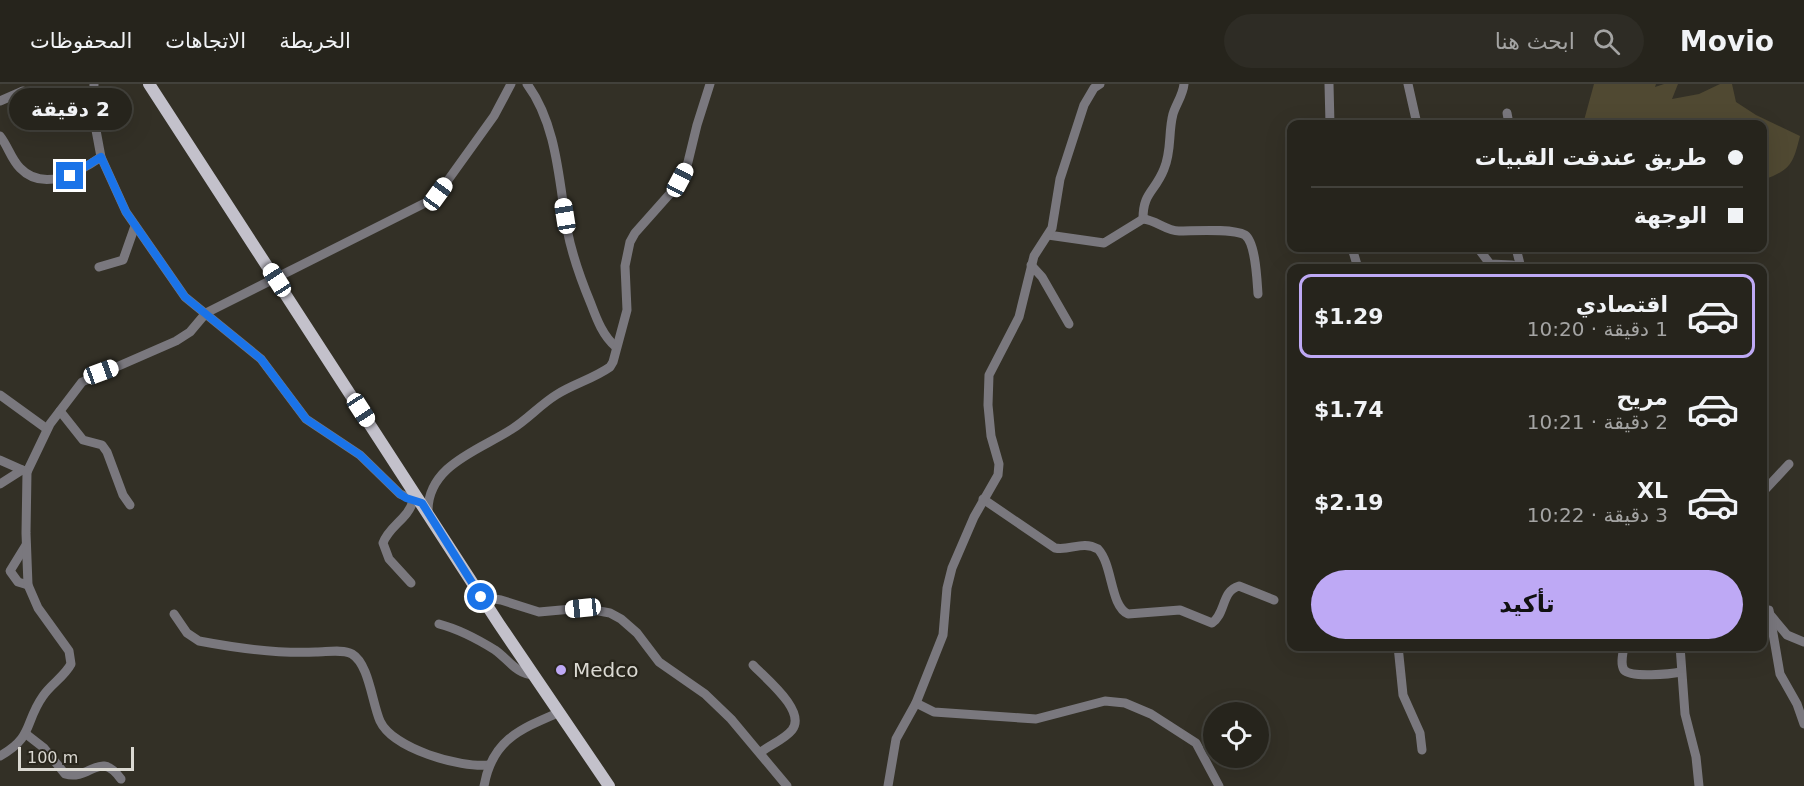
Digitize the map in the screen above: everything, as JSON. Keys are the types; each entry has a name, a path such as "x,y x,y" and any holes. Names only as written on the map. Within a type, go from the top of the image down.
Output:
{"main road":[{"path":"149,84 481,597 609,786"}],"street":[{"path":"93,84 93,114 101,157 120,200 135,226 185,297 261,359 306,419 360,455 400,494 421,505"},
{"path":"0,756 20,743 41,699 71,664 69,651 38,608 28,585 25,471 47,429 82,382 176,341 190,332 206,314 416,209 438,194 468,149 494,116 511,84"},
{"path":"527,84 544,119 553,145 568,231 579,273 600,326 616,347"},
{"path":"411,583 389,559 383,543 409,511 421,505 449,468 460,458 525,421 557,394 605,371 613,362 627,310 625,266 630,242 635,233 675,188 687,166 710,84"},
{"path":"888,786 894,744 916,703 944,630 949,577 983,499 996,479 999,469 990,429 988,381 1019,317 1031,265 1053,222 1060,179 1084,105 1088,96 1100,84"},
{"path":"1143,219 1145,198 1160,177 1168,158 1172,117 1184,84"},
{"path":"1329,84 1330,120"},
{"path":"1408,84 1416,120"},
{"path":"0,101 23,91"},
{"path":"1507,114 1508,120"},
{"path":"0,136 20,169 29,175 44,179 70,176 101,157"},
{"path":"1048,235 1104,243 1143,219 1174,231 1211,230 1244,235 1251,246 1258,294"},
{"path":"99,267 123,260 135,226"},
{"path":"1031,265 1041,277 1069,324"},
{"path":"0,395 47,429"},
{"path":"60,411 84,440 102,445 107,452 123,495 130,505"},
{"path":"0,460 25,471"},
{"path":"1767,487 1789,464"},
{"path":"0,484 25,471"},
{"path":"983,499 1055,548 1065,549 1080,544 1098,549 1106,560 1118,606 1128,614 1180,610 1212,623 1219,617 1227,594 1234,587 1239,586 1274,600"},
{"path":"26,545 10,571 18,582 28,585"},
{"path":"481,597 501,600 539,612 583,608 610,613 621,619 637,633 659,662 705,694 761,752 787,786"},
{"path":"1767,609 1787,635 1804,642"},
{"path":"1767,613 1780,674 1797,704 1804,724"},
{"path":"174,614 188,633 199,641 290,653 337,651 353,655 362,665 380,721 392,735 445,761 467,766 489,765"},
{"path":"439,624 458,631 496,651 522,673 534,675"},
{"path":"1399,651 1403,695 1420,733 1422,750"},
{"path":"1623,651 1623,669 1626,672 1643,674 1681,672"},
{"path":"1680,651 1684,714 1696,757 1699,786"},
{"path":"753,665 788,701 796,715 791,731 761,752"},
{"path":"916,703 934,712 1036,719 1105,701 1125,703 1151,714 1196,743 1219,786"},
{"path":"484,786 489,765 495,753 505,742 531,725 560,712"},
{"path":"26,734 44,748 65,774 77,774 106,765 113,767 122,779"}],"shaded area":[{"path":"1594,84 1656,84 1655,87 1664,84 1678,84 1672,99 1699,94 1720,84 1732,84 1736,102 1766,120 1584,120"},
{"path":"1767,120 1800,136 1793,160 1780,173 1767,178"}],"place":[{"name":"Medco","path":"561,670"}],"route":[{"path":"70,176 101,157 126,212 185,297 193,306 261,359 306,419 360,455 400,494 422,503 481,597"}]}
